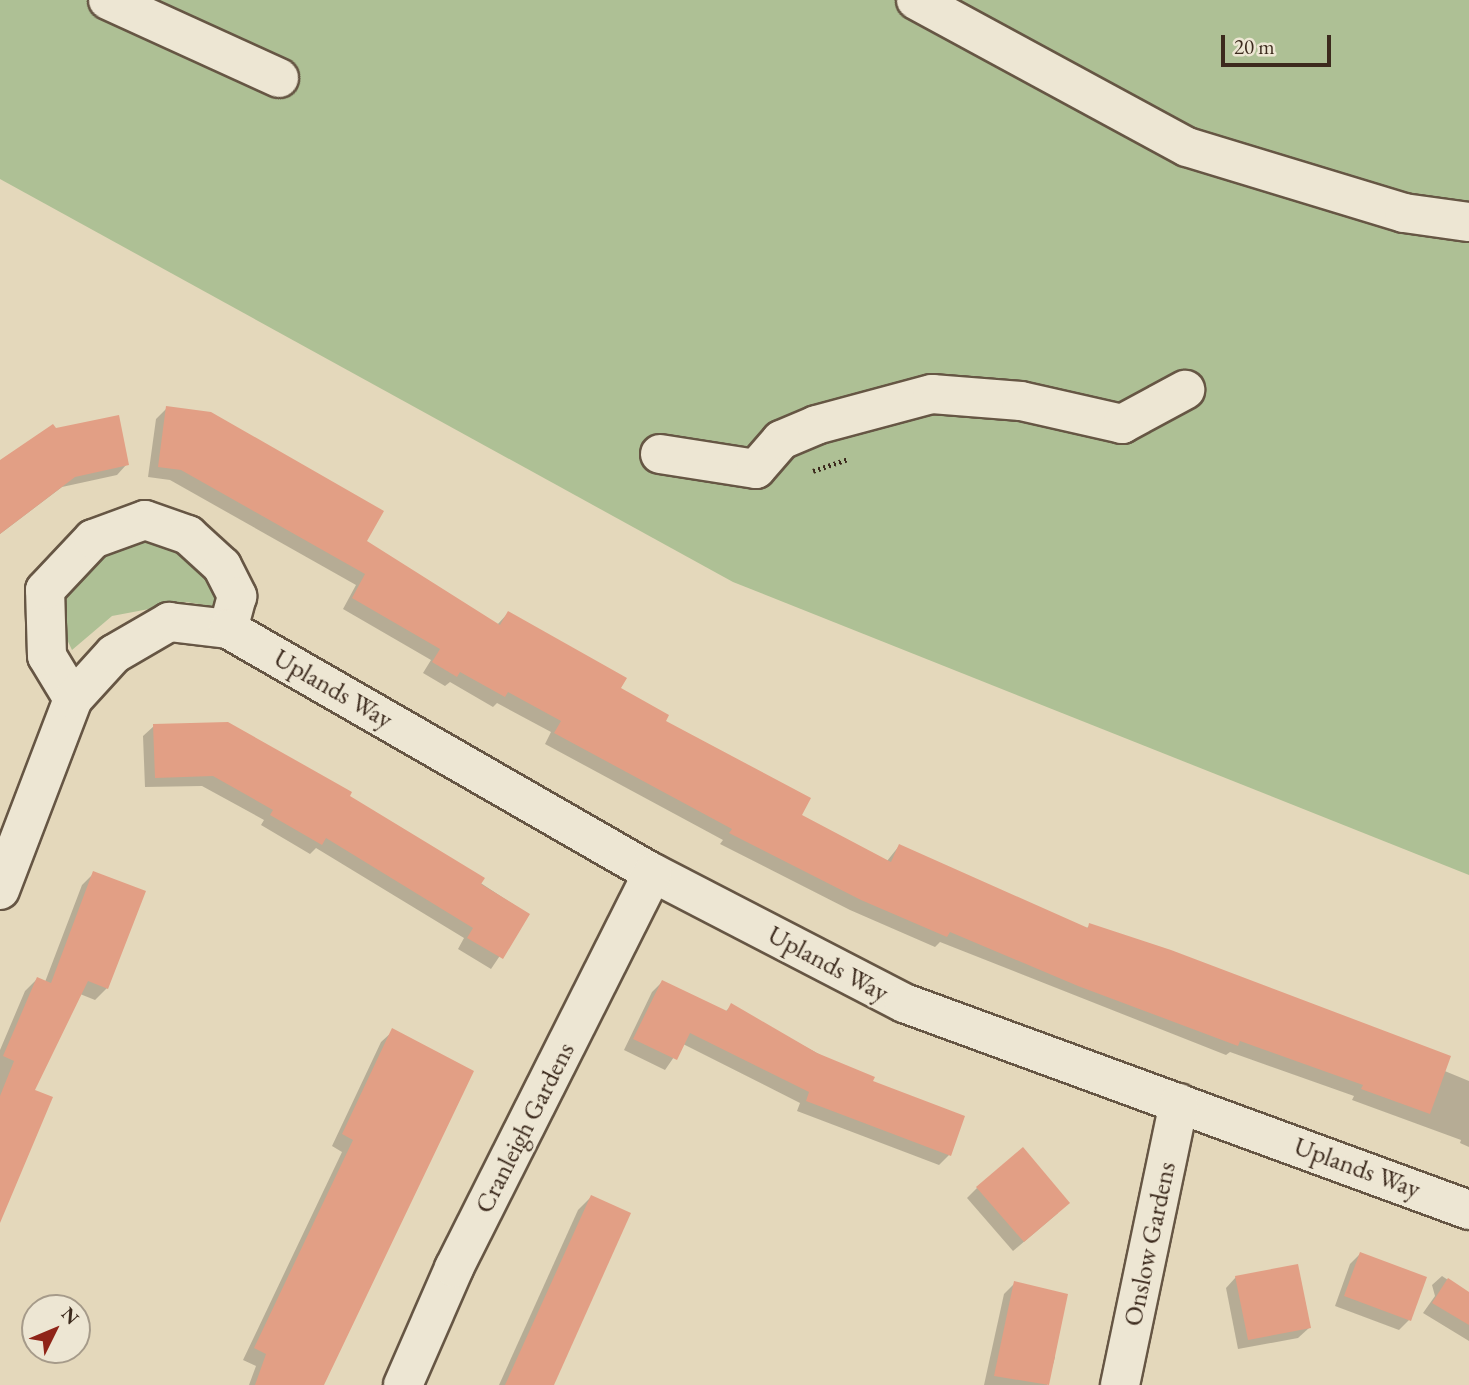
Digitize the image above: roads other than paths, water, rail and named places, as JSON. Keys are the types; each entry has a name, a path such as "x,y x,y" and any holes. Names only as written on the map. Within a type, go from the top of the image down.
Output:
{"street":[{"path":"108,0 279,78"},
{"path":"916,0 1187,147 1404,213 1469,222"},
{"path":"660,453 756,469 781,440 804,430 932,394 1021,401 1122,424 1185,390"},
{"path":"0,890 73,699 47,656 45,590 93,539 145,520 188,535 222,566 237,596 228,629"},
{"name":"Uplands Way","path":"73,699 114,654 169,622 228,629 653,873 904,1003 1469,1210"},
{"name":"Cranleigh Gardens","path":"403,1385 454,1268 653,873"},
{"name":"Onslow Gardens","path":"1120,1385 1179,1102"}]}
